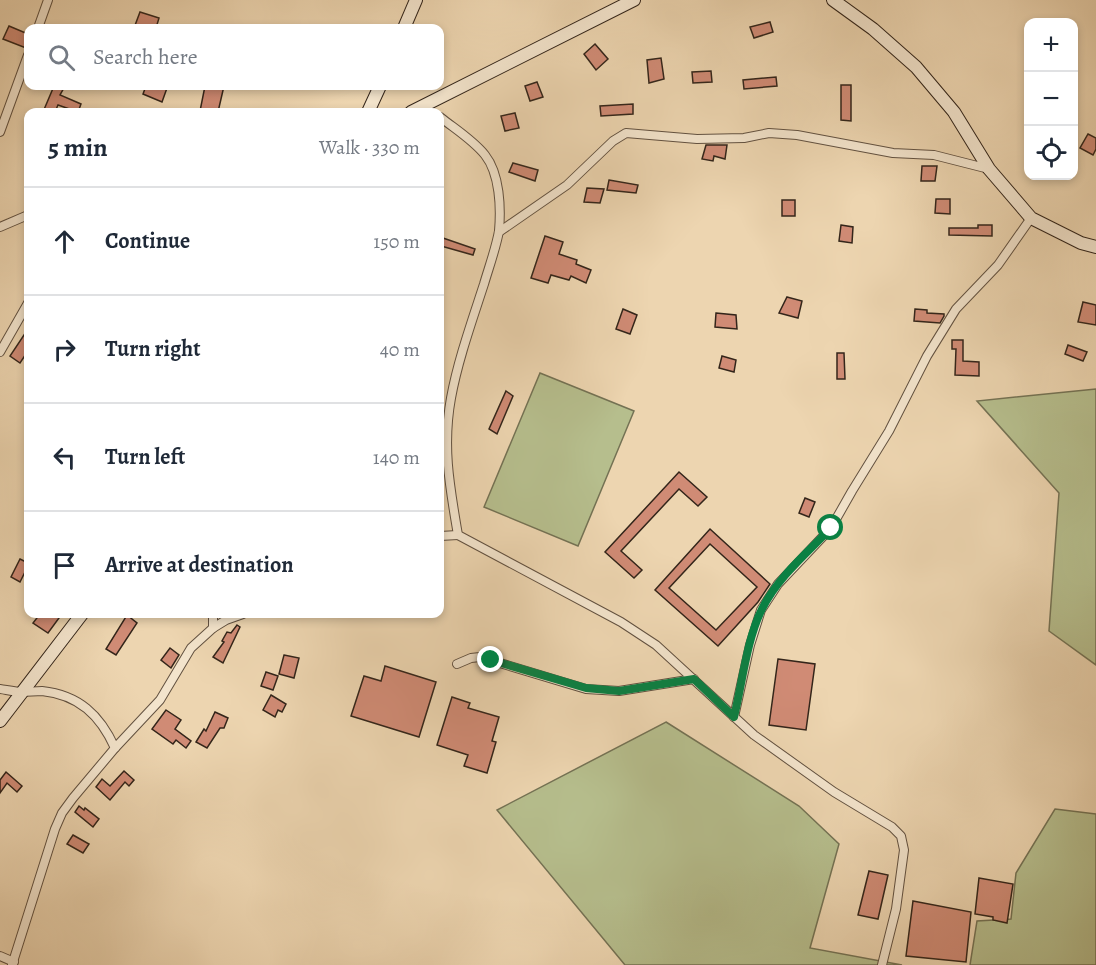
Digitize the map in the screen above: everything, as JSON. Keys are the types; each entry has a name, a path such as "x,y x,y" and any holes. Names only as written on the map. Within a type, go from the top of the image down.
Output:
{"street":[{"path":"39,24 48,0"},
{"path":"406,24 416,0"},
{"path":"431,108 634,0"},
{"path":"833,0 873,28 916,67 954,112 989,169 1031,218 1096,248"},
{"path":"0,132 24,65"},
{"path":"370,108 378,90"},
{"path":"444,120 474,144 486,157 493,172 500,204 499,232 451,399 447,439 447,473 458,535"},
{"path":"499,232 567,186 613,141 626,133 698,139 744,138 769,133 797,135 893,153 934,155 989,169"},
{"path":"0,227 24,217"},
{"path":"734,717 750,645 762,610 778,584 831,528 889,431 927,356 956,309 998,265 1031,218"},
{"path":"0,352 24,310"},
{"path":"444,536 458,535 621,622 656,645 754,735 834,792 892,827 901,836 904,850 896,909 882,965"},
{"path":"2,715 79,618"},
{"path":"213,618 213,627"},
{"path":"0,956 13,964 62,813 115,748 160,700 191,648 213,627 232,618"},
{"path":"457,664 480,657 586,688 619,691 694,679"},
{"path":"0,689 45,692 70,698 85,707 101,722 115,748"}],"green space":[{"path":"540,373 634,411 578,546 484,507"},
{"path":"1096,389 1096,665 1049,631 1059,493 977,401"},
{"path":"666,722 799,806 839,844 810,948 902,965 625,965 497,810"},
{"path":"1055,809 1096,814 1096,965 970,965 977,921 1011,919 1016,873"}],"building":[{"path":"140,12 159,18 157,24 136,24"},
{"path":"770,22 773,32 754,38 750,27"},
{"path":"9,26 24,32 24,47 3,39"},
{"path":"595,44 608,59 596,70 584,54"},
{"path":"661,58 664,79 649,83 647,60"},
{"path":"711,71 712,82 693,83 692,72"},
{"path":"776,77 777,86 744,89 743,80"},
{"path":"537,82 543,97 530,101 525,86"},
{"path":"841,85 851,85 851,121 841,120"},
{"path":"52,90 63,90 60,95 81,104 80,108 58,105 57,108 45,108"},
{"path":"144,90 166,90 162,102 143,94"},
{"path":"204,90 223,90 219,108 201,108"},
{"path":"633,104 633,114 601,116 600,106"},
{"path":"515,113 519,128 505,131 501,116"},
{"path":"1088,134 1096,138 1096,149 1093,155 1080,148"},
{"path":"706,145 727,145 725,159 714,156 713,161 702,159"},
{"path":"513,163 538,170 535,181 509,172"},
{"path":"922,166 937,166 935,181 921,181"},
{"path":"609,180 638,185 636,193 607,190"},
{"path":"587,188 604,189 600,203 584,202"},
{"path":"936,199 950,199 950,214 935,213"},
{"path":"782,200 795,200 795,216 782,216"},
{"path":"841,225 853,227 852,243 839,241"},
{"path":"978,225 992,225 992,236 949,235 949,228 978,228"},
{"path":"545,236 563,242 559,254 577,260 576,264 591,270 586,283 571,276 569,280 551,275 548,283 531,278"},
{"path":"444,238 475,249 473,255 444,247"},
{"path":"787,297 802,301 798,318 779,313"},
{"path":"1083,302 1096,305 1096,325 1078,322"},
{"path":"623,309 637,315 630,334 616,329"},
{"path":"915,309 927,310 927,313 944,314 944,316 940,323 914,321"},
{"path":"716,313 736,315 737,329 715,327"},
{"path":"24,335 24,357 20,363 10,356"},
{"path":"952,340 963,340 963,361 979,362 979,376 955,375 956,349 952,349"},
{"path":"1068,345 1087,352 1083,361 1065,354"},
{"path":"837,353 844,353 845,379 837,379"},
{"path":"722,356 736,360 734,372 719,368"},
{"path":"506,391 513,396 497,434 489,429"},
{"path":"679,472 707,497 698,506 679,489 621,551 642,570 634,578 605,552"},
{"path":"805,498 815,502 809,517 799,513"},
{"path":"710,529 770,584 758,602 718,646 655,590","holes":["710,544 757,587 716,630 669,588"]},
{"path":"20,559 24,561 24,574 20,582 11,577"},
{"path":"37,618 59,618 48,633 33,623"},
{"path":"125,618 131,618 137,623 116,655 106,649"},
{"path":"237,625 240,627 223,663 213,657 224,642 222,641 227,632 231,633"},
{"path":"170,648 179,655 171,668 161,660"},
{"path":"284,655 299,658 294,678 279,674"},
{"path":"778,659 815,664 806,730 769,725"},
{"path":"385,666 436,682 419,737 351,716 364,676 381,681"},
{"path":"266,672 278,676 273,690 261,686"},
{"path":"271,695 286,704 282,712 278,710 275,717 263,710"},
{"path":"452,697 470,703 468,708 499,717 492,741 496,742 487,773 464,766 468,755 437,745"},
{"path":"166,710 181,720 175,729 191,741 186,748 176,740 173,744 152,729"},
{"path":"215,712 228,718 224,728 220,728 207,748 196,742 204,729 206,731"},
{"path":"124,771 134,780 129,786 125,782 110,800 96,787 102,779 110,786"},
{"path":"6,772 22,786 17,792 7,783 0,793 0,780"},
{"path":"79,806 99,819 93,827 75,812"},
{"path":"73,835 89,844 83,853 67,844"},
{"path":"869,871 888,875 878,919 858,915"},
{"path":"979,878 1013,884 1007,923 993,920 993,917 975,914"},
{"path":"913,901 971,912 966,962 906,956"}],"route":[{"path":"491,660 586,688 619,691 694,679 734,717 750,645 762,610 778,584 831,528"}]}
